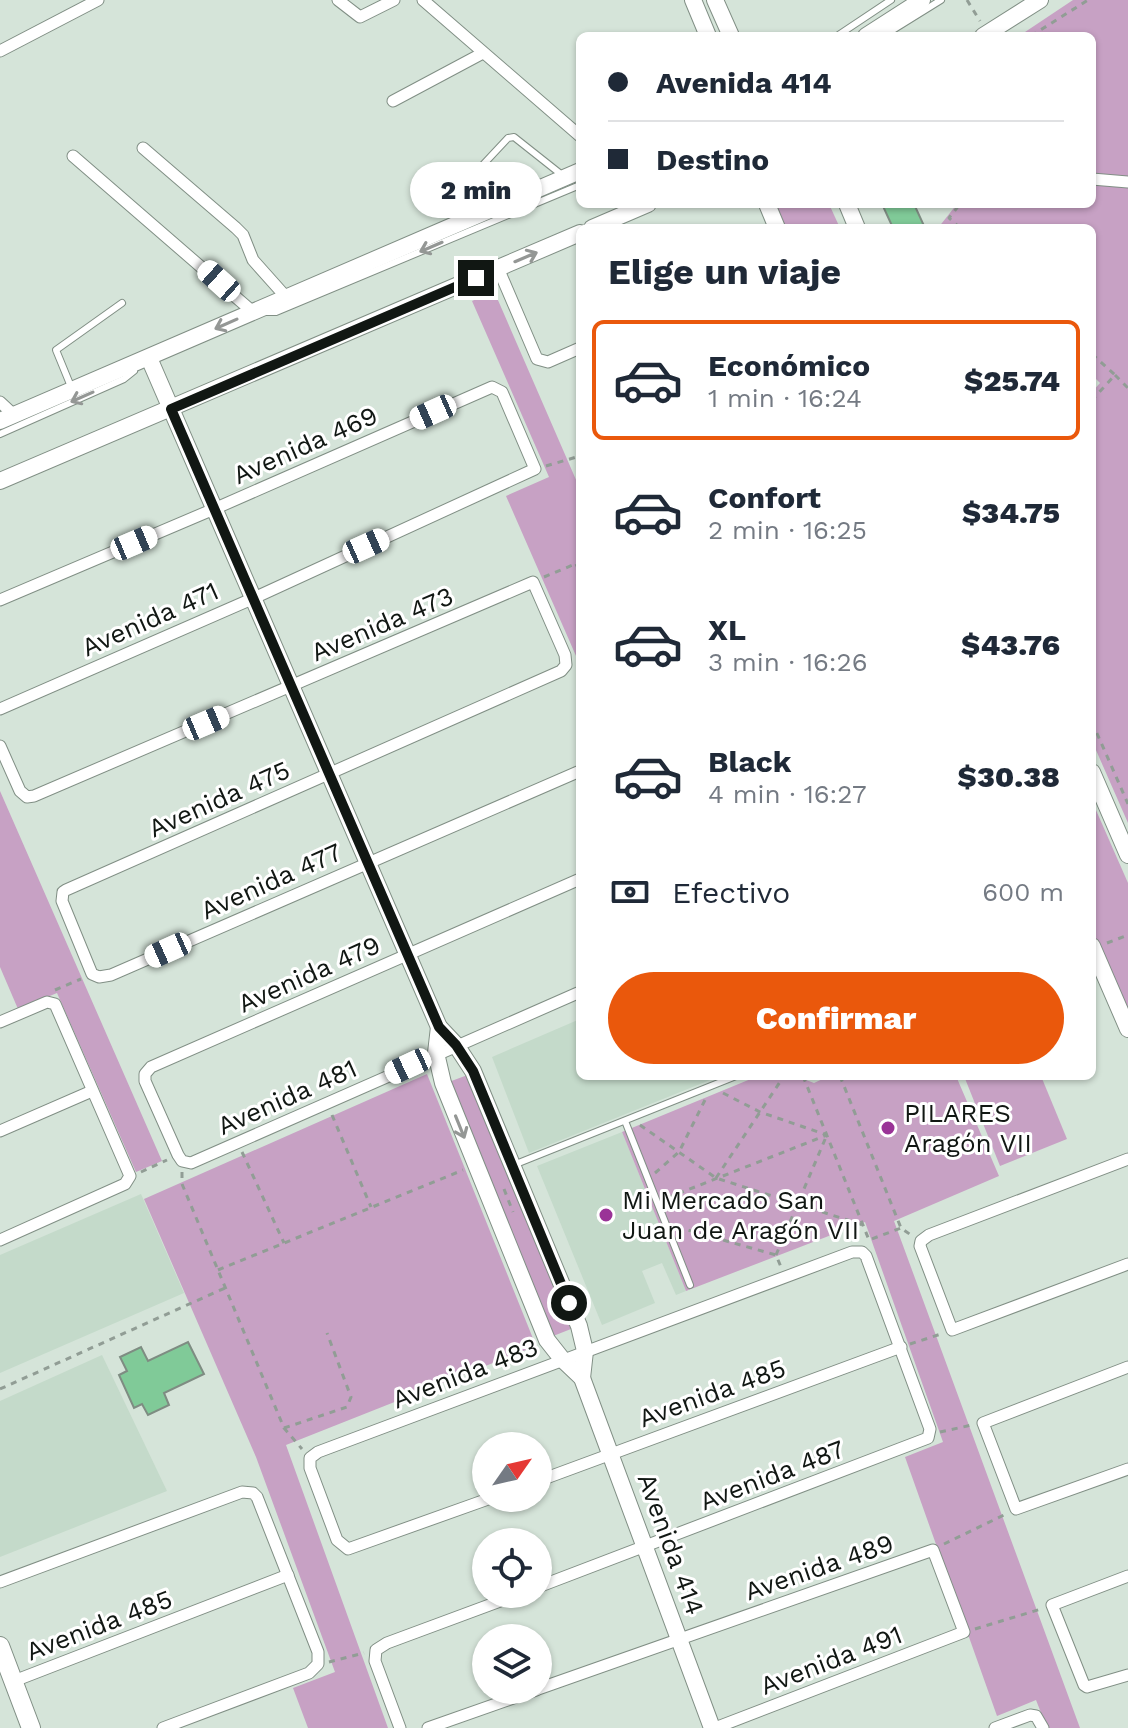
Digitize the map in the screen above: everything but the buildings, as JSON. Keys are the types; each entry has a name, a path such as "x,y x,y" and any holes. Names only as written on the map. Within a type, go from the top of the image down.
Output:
{"main road":[{"path":"0,1646 31,1728"}],"street":[{"path":"0,51 98,0"},
{"path":"338,0 360,17 394,0"},
{"path":"423,0 576,133"},
{"path":"694,0 706,32"},
{"path":"715,0 729,32"},
{"path":"872,32 922,0"},
{"path":"990,32 1040,0"},
{"path":"393,101 483,53"},
{"path":"143,148 243,235 253,260 286,297"},
{"path":"73,156 253,312"},
{"path":"0,402 7,418 508,202 575,178"},
{"path":"1096,179 1128,182"},
{"path":"601,224 639,208"},
{"path":"0,481 576,235"},
{"path":"498,268 535,355 541,361 548,362 576,350"},
{"name":"Avenida 414","path":"149,358 439,1027 456,1045 473,1071 579,1326 585,1351 582,1378"},
{"name":"Avenida 469","path":"0,600 488,388 496,387 502,392 535,469"},
{"name":"Avenida 471","path":"0,709 254,598 535,469"},
{"name":"Avenida 475","path":"92,974 62,901 63,892 561,671 566,665 565,655 533,582"},
{"name":"Avenida 473","path":"0,746 20,791 27,797 34,796 533,582"},
{"name":"Avenida 477","path":"92,974 99,977 111,975 576,773"},
{"path":"1096,781 1128,855"},
{"name":"Avenida 479","path":"183,1159 145,1081 145,1074 151,1067 576,881"},
{"path":"1096,955 1128,1029"},
{"name":"Avenida 481","path":"183,1159 238,1143 576,994"},
{"path":"0,1022 53,1002 128,1180 0,1240"},
{"name":"Avenida 414","path":"439,1027 436,1053 443,1083 475,1165 547,1340 582,1378 714,1728"},
{"path":"0,1131 92,1091"},
{"path":"1128,1159 929,1235 921,1241 921,1252 952,1330 1128,1264"},
{"name":"Avenida 483","path":"310,1458 318,1452 562,1359 852,1252 862,1252 869,1260 901,1347"},
{"path":"901,1347 930,1434"},
{"name":"Avenida 485","path":"552,1476 901,1347"},
{"path":"1128,1367 983,1423 1016,1509 1128,1469"},
{"name":"Avenida 487","path":"552,1582 923,1441 930,1434"},
{"path":"310,1458 310,1468 337,1540 344,1548 352,1549 472,1505"},
{"path":"0,1582 242,1492 253,1493 260,1502 318,1652 318,1664 309,1673 163,1728"},
{"path":"933,1550 964,1632"},
{"name":"Avenida 489","path":"552,1685 933,1550"},
{"name":"Avenida 485","path":"14,1681 288,1575"},
{"path":"1128,1576 1052,1605 1087,1687 1128,1675"},
{"path":"400,1728 375,1661 376,1650 387,1643 481,1608"},
{"name":"Avenida 491","path":"714,1728 964,1632"},
{"name":"Avenida 489","path":"428,1728 497,1704"},
{"path":"995,1728 1030,1715 1036,1716 1043,1728"}],"lane":[{"path":"843,32 891,0"},
{"path":"889,32 941,0"},
{"path":"508,202 480,175 479,169 508,138 514,137 575,178"},
{"path":"253,312 276,312 575,178"},
{"path":"72,390 56,350 122,303"},
{"path":"0,434 124,379 149,358"},
{"path":"512,1166 726,1080"},
{"path":"628,1119 690,1285"}],"path":[{"path":"967,0 983,32"},
{"path":"1037,32 1088,0"},
{"path":"956,224 949,218 957,208"},
{"path":"1096,358 1128,388"},
{"path":"1096,396 1115,375"},
{"path":"535,469 576,457"},
{"path":"533,582 576,564"},
{"path":"1096,731 1128,804"},
{"path":"1096,947 1128,935"},
{"path":"53,1002 53,991 92,974"},
{"path":"716,1178 781,1080"},
{"path":"805,1080 869,1240 901,1228"},
{"path":"842,1080 901,1228 921,1241"},
{"path":"648,1179 679,1152 712,1086 760,1112 827,1135"},
{"path":"327,1103 371,1207"},
{"path":"628,1119 716,1178 863,1225"},
{"path":"657,1202 827,1135"},
{"path":"785,1276 776,1255 827,1135"},
{"path":"238,1143 284,1243"},
{"path":"128,1180 183,1159"},
{"path":"218,1270 475,1165"},
{"path":"501,1182 517,1223"},
{"path":"182,1184 284,1428 310,1458"},
{"path":"665,1224 776,1255"},
{"path":"0,1389 225,1288"},
{"path":"901,1347 952,1330"},
{"path":"284,1428 347,1407 351,1397 327,1333"},
{"path":"930,1434 983,1423"},
{"path":"933,1550 1016,1509"},
{"path":"964,1632 1052,1605"},
{"path":"318,1664 376,1650"}],"shaded area":[{"path":"1073,0 1128,0 1128,823 1096,750 1096,388 1100,383 1096,379 1096,224 941,224 954,208 1096,208 1096,32 1025,32"},
{"path":"775,208 831,208 838,224 782,224"},
{"path":"494,291 576,480 576,656 506,496 549,477 472,301"},
{"path":"0,791 162,1161 136,1172 57,993 18,1009 0,967"},
{"path":"1096,810 1128,883 1128,1015 1096,941"},
{"path":"576,1021 576,1080 710,1080 529,1153 492,1057"},
{"path":"473,1073 571,1329 548,1338 446,1083"},
{"path":"427,1074 536,1346 286,1445 388,1728 308,1728 293,1688 335,1672 256,1457 144,1199"},
{"path":"748,1080 806,1080 814,1083 820,1080 958,1080 999,1176 894,1221 1080,1728 1047,1728 1036,1700 997,1716 905,1457 943,1442 865,1222 686,1291 622,1132"},
{"path":"966,1080 1043,1080 1067,1139 1000,1166"},
{"name":"Mi Mercado San Juan de Aragón VII","path":"622,1132 686,1291 676,1295 662,1263 642,1271 655,1303 602,1325 537,1166"},
{"path":"141,1194 184,1293 0,1373 0,1255"},
{"path":"102,1355 167,1491 0,1557 0,1401"}],"place":[{"name":"PILARES Aragón VII","path":"888,1128"},
{"name":"Mi Mercado San Juan de Aragón VII","path":"606,1215"}],"route":[{"path":"476,278 171,409 439,1027 456,1045 473,1071 569,1303"}]}
